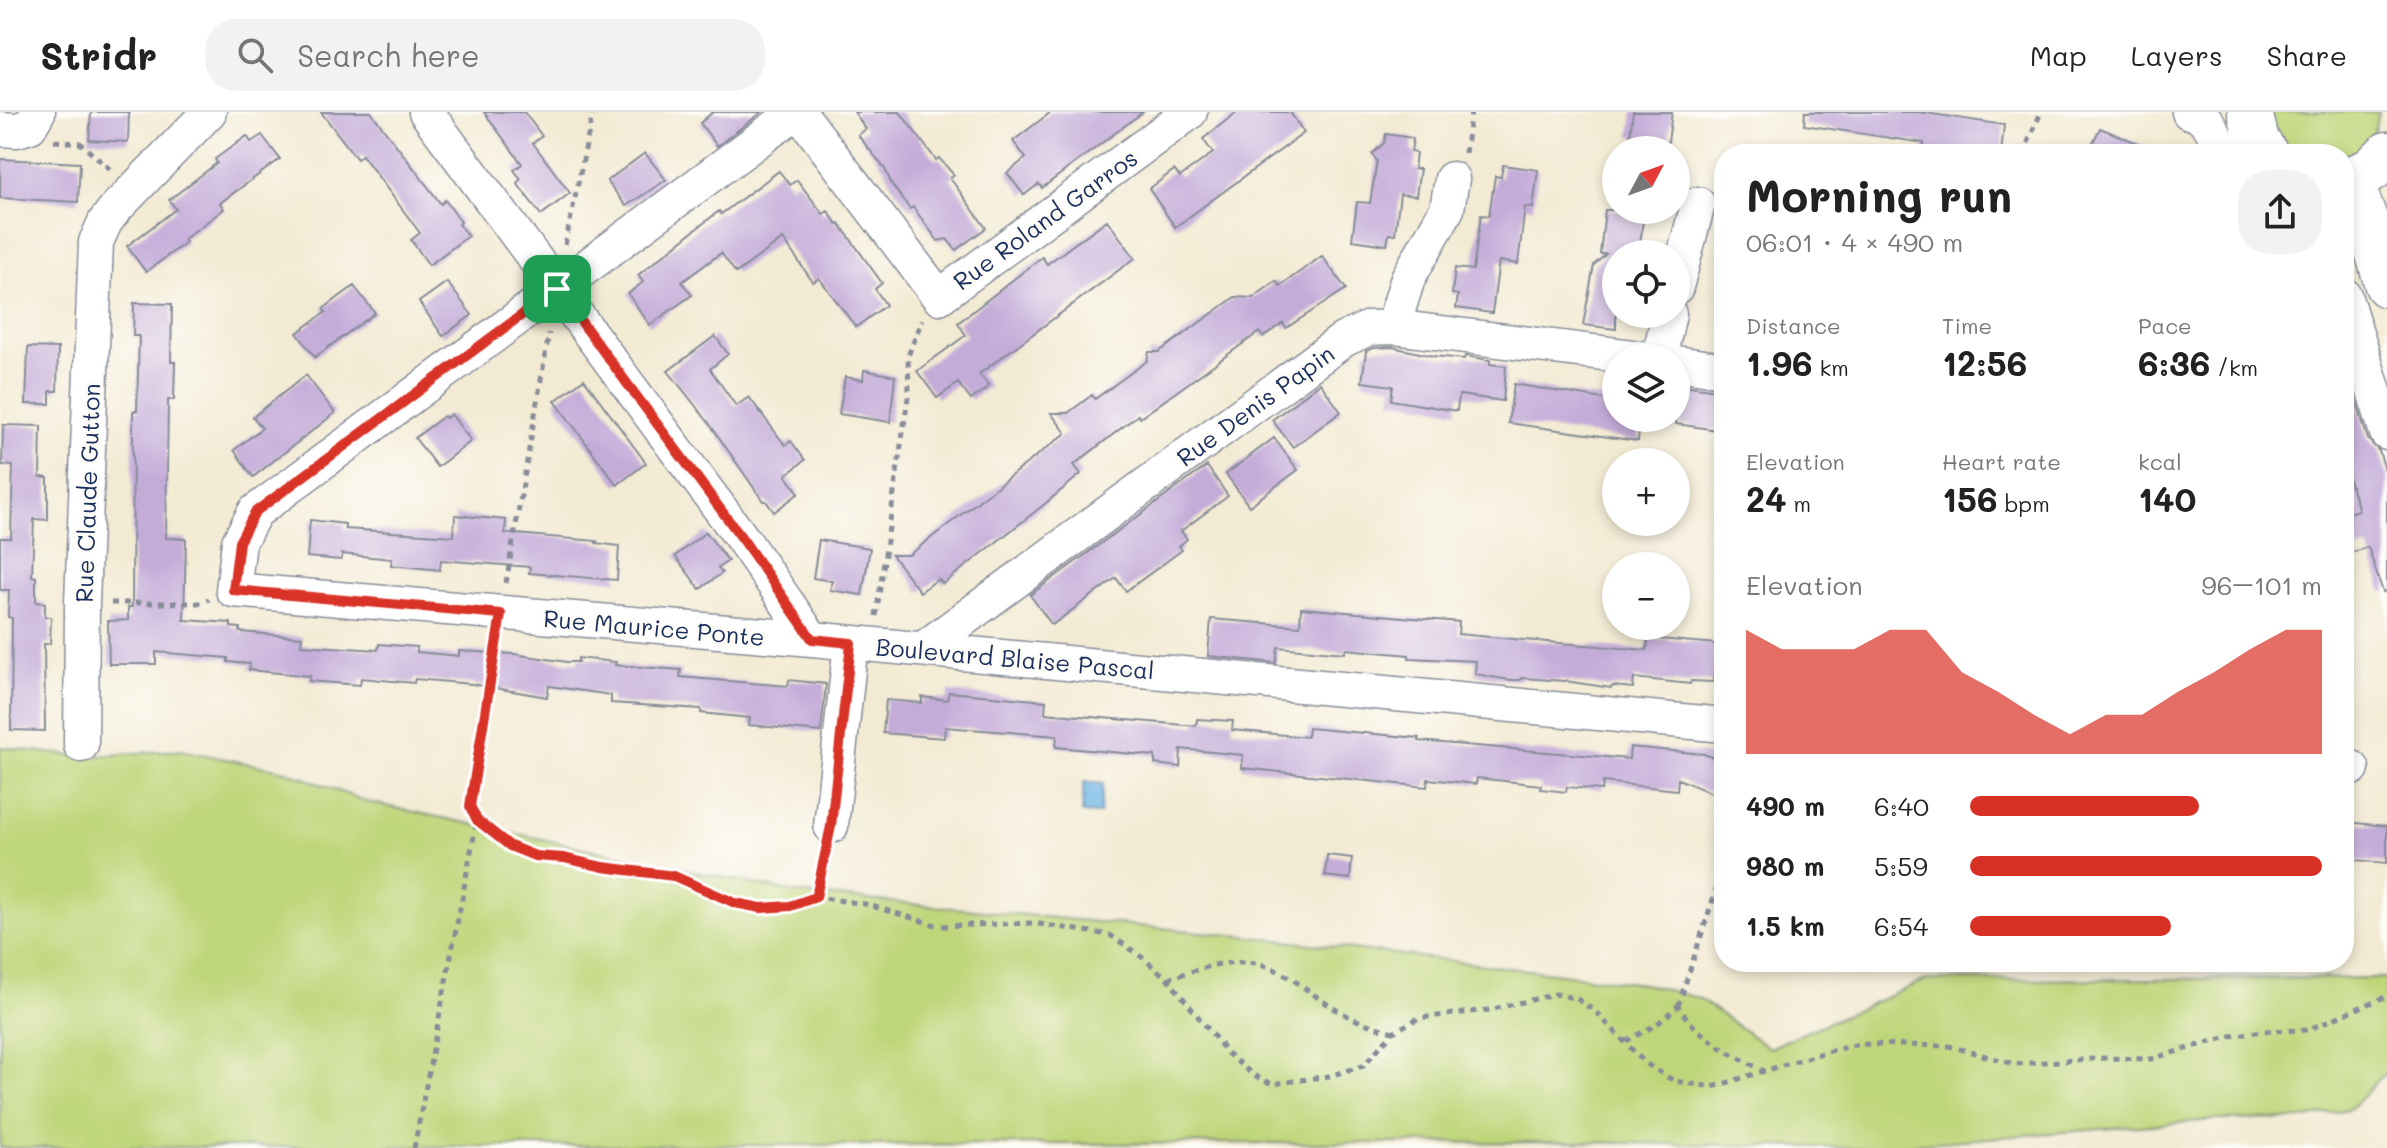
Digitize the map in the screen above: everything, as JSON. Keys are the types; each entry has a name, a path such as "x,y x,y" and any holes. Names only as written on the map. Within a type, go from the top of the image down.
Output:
{"main road":[{"path":"2250,112 2259,144"},
{"path":"2354,177 2371,170 2387,154"},
{"path":"2354,196 2375,244 2387,285"}],"street":[{"path":"134,190 209,112"},
{"path":"426,112 744,541 812,639"},
{"path":"233,590 239,542 255,512 797,112"},
{"name":"Rue Roland Garros","path":"797,112 939,297 1190,112"},
{"path":"2189,112 2204,117 2212,125 2220,144"},
{"path":"1393,327 1408,278 1447,209 1452,179"},
{"name":"Rue Claude Gutton","path":"81,745 82,603 96,242 105,222 134,190"},
{"path":"1688,240 1698,204"},
{"name":"Rue Denis Papin","path":"923,649 1343,340 1369,328 1393,327 1602,353"},
{"path":"2354,327 2387,433"},
{"path":"1690,365 1714,369"},
{"name":"Rue Maurice Ponte","path":"233,590 812,639"},
{"name":"Boulevard Blaise Pascal","path":"812,639 1714,724"},
{"path":"831,826 861,644"}],"path":[{"path":"593,112 557,289 470,806 477,820 510,846 535,856 674,876 735,903 761,908 790,906 816,897 865,904 939,926 1033,923 1110,935 1168,979 1228,1054 1253,1075 1272,1084 1316,1078 1363,1066 1393,1032 1419,1018 1489,1010 1556,994 1577,999 1596,1012 1645,1063 1674,1081 1713,1087 1859,1044 1949,1046 2015,1064 2106,1058 2151,1059 2231,1036 2263,1031 2307,1030 2387,996"},
{"path":"1452,179 1464,158 1471,112"},
{"path":"2027,144 2041,112"},
{"path":"23,122 51,141 80,143 134,190"},
{"name":"Rue Roland Garros","path":"861,644 909,391 908,356 918,325 939,297"},
{"path":"82,603 200,603 233,590"},
{"path":"414,1148 477,820"},
{"path":"816,897 831,826"},
{"path":"1626,1041 1656,1025 1678,1006 1714,899"},
{"path":"1168,979 1202,968 1232,963 1260,964 1366,1025 1393,1032"},
{"path":"1678,1006 1689,1023 1706,1039 1764,1071"}],"green space":[{"path":"2268,112 2379,112 2371,142 2354,153 2354,144 2281,144 2269,131"},
{"path":"0,747 83,757 181,750 286,771 367,802 797,893 1253,937 1644,984 1698,998 1769,1048 1926,980 2387,978 2387,1071 2351,1108 2303,1119 2216,1120 1862,1148 1586,1142 0,1148"}],"water":[{"path":"1084,782 1103,784 1100,814 1082,813"}],"building":[{"path":"91,112 129,112 128,142 89,140"},
{"path":"321,112 371,112 441,204 445,200 468,236 429,265 411,240 420,233 362,155 357,159"},
{"path":"484,112 524,112 542,136 533,143 570,193 541,215 517,183 521,179 514,170 522,164"},
{"path":"713,112 762,112 717,146 700,123"},
{"path":"854,112 900,112 936,160 939,158 954,175 950,178 986,228 956,250 947,239 938,241 913,207 910,209 892,185 885,169 858,135 866,129"},
{"path":"1051,112 1143,112 1042,188 1039,184 1024,195 1007,173 1026,158 1013,141"},
{"path":"1237,112 1290,112 1304,133 1175,227 1149,189 1174,170 1180,177 1213,153 1203,139"},
{"path":"1633,112 1672,112 1669,136 1630,136"},
{"path":"1805,112 1919,112 2004,125 2002,144 1924,144 1804,125"},
{"path":"2100,128 2140,144 2092,144"},
{"path":"1386,134 1413,138 1411,152 1416,153 1414,169 1420,169 1416,196 1400,194 1395,234 1389,234 1387,245 1352,240 1357,202 1370,203 1377,161 1372,154 1384,143"},
{"path":"262,135 280,159 220,203 224,209 146,272 127,246 176,209 169,200 217,163 215,159 247,136 251,142"},
{"path":"645,153 666,180 626,206 607,181"},
{"path":"0,159 80,163 78,202 0,198"},
{"path":"1503,165 1538,170 1533,208 1525,207 1518,264 1499,261 1492,313 1456,308 1458,295 1452,294 1455,268 1473,270 1481,215 1489,216 1495,176 1501,177"},
{"path":"779,171 790,185 797,180 823,214 828,211 839,223 882,283 875,289 886,305 856,327 819,278 813,282 783,239 736,273 721,253 682,282 692,295 650,325 628,294 643,282 638,275 719,211 721,214"},
{"path":"1107,220 1135,258 979,374 989,386 971,400 958,383 937,398 917,371 966,335 958,323 1042,257 1047,264"},
{"path":"1603,224 1642,224 1641,240 1602,240 1600,254"},
{"path":"1322,256 1346,289 1286,328 1283,323 1263,337 1259,332 1140,418 1138,415 1074,465 1081,474 1041,507 943,584 938,579 920,592 892,555 909,555 1066,433 1051,413 1068,413 1092,395 1095,399 1147,361 1149,352 1159,352 1235,297 1253,298 1276,281 1280,286"},
{"path":"1602,258 1602,327 1583,325 1594,265"},
{"path":"447,282 472,315 443,336 419,302"},
{"path":"354,286 375,313 315,357 297,333"},
{"path":"134,303 172,304 171,362 175,362 174,400 168,400 166,538 186,539 184,620 231,623 231,627 240,628 240,632 302,637 301,645 378,650 379,644 417,647 417,652 459,656 459,651 514,654 567,662 578,662 578,658 616,662 615,665 681,670 680,677 788,686 789,680 826,684 821,732 749,725 750,718 701,713 701,709 611,703 611,695 549,686 547,697 472,684 415,679 414,683 361,678 360,685 309,681 310,676 249,670 250,664 228,662 228,658 156,652 156,664 109,664 108,621 128,620 128,607 132,607 133,411 137,411 139,336 133,336"},
{"path":"715,336 728,354 710,369 736,406 749,397 785,445 791,441 805,460 786,475 799,493 774,512 668,371"},
{"path":"28,347 58,348 57,391 50,391 50,404 26,404"},
{"path":"1392,347 1433,356 1490,360 1490,364 1506,366 1503,401 1459,395 1457,411 1391,400 1393,386 1362,382 1366,351"},
{"path":"864,370 895,376 890,422 839,414 845,377 863,380"},
{"path":"306,375 335,413 253,477 234,450 262,428 253,417"},
{"path":"584,379 646,463 617,485 555,401"},
{"path":"1320,383 1341,412 1293,447 1272,420"},
{"path":"1514,384 1602,399 1602,432 1639,432 1638,441 1508,423"},
{"path":"1690,386 1714,390 1714,430 1690,426"},
{"path":"2354,394 2368,439 2379,451 2387,476 2387,591 2383,592 2368,547 2354,552 2354,511 2359,510 2354,495"},
{"path":"451,414 471,441 437,467 415,438"},
{"path":"3,425 41,426 40,477 48,478 48,520 34,519 32,576 36,577 36,602 45,603 45,617 51,617 50,644 44,644 45,731 11,730 12,618 8,617 9,590 0,590 0,538 11,538 13,466 2,465"},
{"path":"1274,438 1298,470 1249,506 1226,474"},
{"path":"1207,466 1228,496 1181,531 1187,539 1179,546 1182,550 1126,591 1116,578 1052,625 1030,595"},
{"path":"455,515 506,520 505,533 597,541 619,546 617,580 529,573 530,567 441,560 440,570 391,565 392,559 342,554 341,560 307,557 310,520 345,524 345,529 454,536"},
{"path":"706,532 728,561 718,568 722,573 700,589 675,556"},
{"path":"819,540 870,548 862,595 830,590 832,581 813,578"},
{"path":"1301,608 1459,622 1458,634 1547,642 1647,650 1648,640 1714,644 1713,682 1691,681 1690,684 1634,678 1633,688 1611,688 1565,681 1509,680 1475,674 1476,661 1409,658 1409,655 1346,649 1345,653 1278,647 1276,663 1208,656 1211,619 1300,626"},
{"path":"949,692 1046,701 1045,713 1196,726 1197,719 1233,721 1232,730 1307,737 1308,728 1629,759 1630,747 1704,754 1714,758 1714,794 1678,779 1677,790 1603,782 1602,790 1567,787 1566,792 1540,789 1541,785 1477,778 1476,784 1428,779 1427,787 1242,768 1243,755 1181,749 1180,767 1155,764 1155,756 1056,747 1057,736 945,727 944,738 883,733 886,700 922,703 922,697 947,700"},
{"path":"2354,823 2387,826 2387,863 2354,860"},
{"path":"1327,855 1352,858 1350,879 1325,876"}],"route":[{"path":"557,289 744,541 812,639 851,643 831,826 816,897 790,906 761,908 735,903 674,876 535,856 510,846 477,820 470,806 501,614 233,590 239,542 255,512 557,289"}]}
